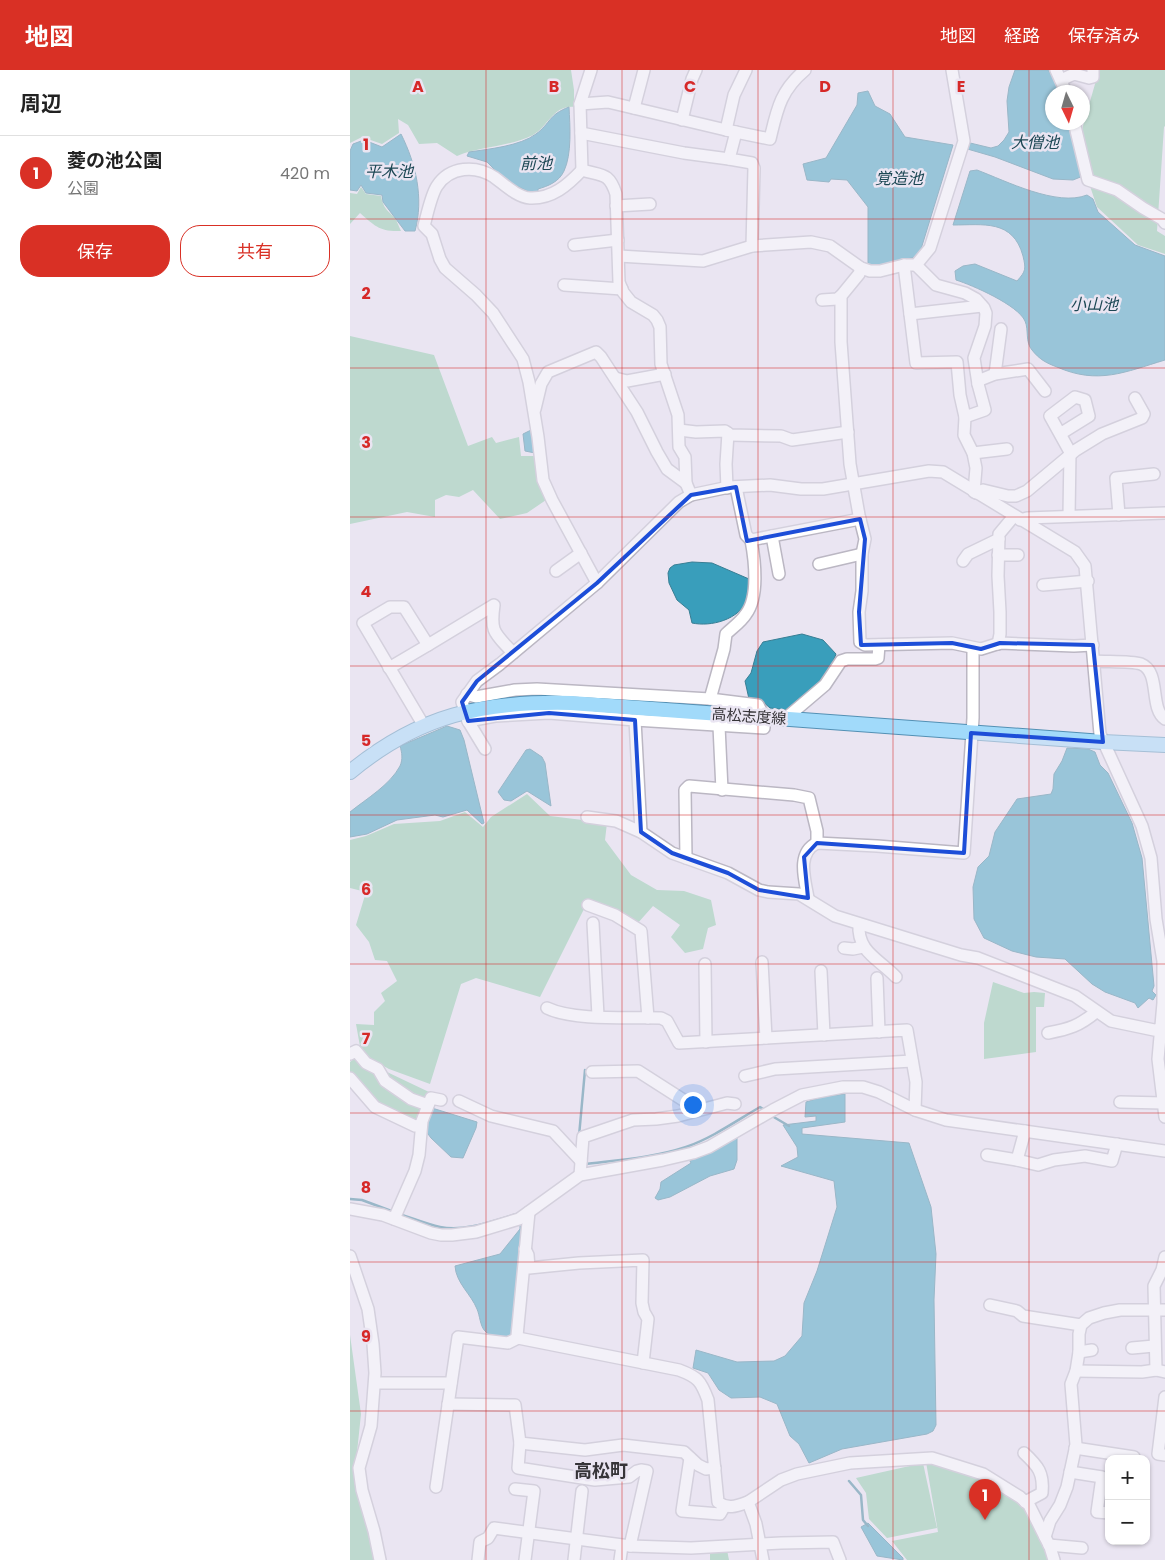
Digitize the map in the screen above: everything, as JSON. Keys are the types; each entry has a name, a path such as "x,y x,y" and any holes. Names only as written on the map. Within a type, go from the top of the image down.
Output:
{"main road":[{"name":"高松志度線","path":"350,772 369,756 396,739 424,726 466,717 515,703 562,702 972,733 1165,745"}],"street":[{"path":"590,70 580,104 582,170 568,186 530,198 522,196 483,171 470,168 461,169 445,177 436,187 424,226 432,234 445,268 476,295 493,313 523,359 529,382 543,480 597,583"},
{"path":"634,108 644,70"},
{"path":"682,120 696,70"},
{"path":"729,160 734,95 746,70"},
{"path":"580,104 608,102 770,139 778,106 787,90 804,70"},
{"path":"916,265 930,248 964,141 952,70"},
{"path":"1058,75 1074,74 1089,78 1093,76 1093,70"},
{"path":"1076,130 1088,180 1116,190 1162,219 1165,223"},
{"path":"581,132 684,153 752,163 754,168 752,246"},
{"path":"582,170 607,176 612,182 616,194 619,282 622,290 632,302 644,308 657,320 660,327 661,364 678,415 679,447 685,457 686,483 691,495"},
{"path":"616,206 650,204"},
{"path":"574,245 618,240"},
{"path":"619,256 703,261 752,246 812,242 830,246 860,268 870,271 880,271 904,265 916,265 936,285 965,293 976,299 986,313 985,326 974,358 985,410 964,417"},
{"path":"904,265 916,363 957,362 964,417 964,436 973,453 976,468 975,493"},
{"path":"822,300 837,299 841,296 859,274 860,268"},
{"path":"564,285 622,290"},
{"path":"841,296 841,342 853,485 865,539 862,554 862,591 858,612 860,642 865,645 952,642 981,649 998,644 1074,646 1093,644"},
{"path":"910,314 982,306"},
{"path":"995,374 1000,329"},
{"path":"534,414 542,384 548,372 591,352 596,352 637,412 667,469 686,483"},
{"path":"978,384 980,380 995,374 1028,369 1045,391"},
{"path":"615,378 628,381 665,374"},
{"path":"975,493 983,490 1000,495 1016,496 1027,491 1076,450 1102,434 1142,418 1144,414 1135,398"},
{"path":"679,430 696,432 725,431 730,435 781,436 792,440 848,432"},
{"path":"710,699 726,634 746,614 753,601 754,556 751,540 746,535 726,464 728,433"},
{"path":"1060,434 1070,452 1069,516"},
{"path":"973,453 1007,449"},
{"path":"485,749 466,717 462,702 477,681 597,583 679,502 691,495 732,487 770,485 801,490 823,489 929,471 943,472 1075,552 1085,566 1088,581 1100,734 1142,826 1151,858 1156,919 1163,961 1163,1003 1158,1059 1165,1118"},
{"path":"1119,515 1116,478 1140,472 1154,474"},
{"path":"998,644 1000,634 999,534 1017,518 1165,514"},
{"path":"751,540 860,519"},
{"path":"772,536 779,574"},
{"path":"963,561 968,554 999,539"},
{"path":"556,571 581,553"},
{"path":"819,564 862,554"},
{"path":"998,555 1018,555"},
{"path":"1043,585 1088,581"},
{"path":"390,668 494,605 492,621 495,633 512,653"},
{"path":"424,726 363,623 390,607 404,607 428,644"},
{"path":"785,719 825,685 841,661 847,659 878,658 880,645"},
{"path":"808,898 804,857 809,848 817,843 964,853 972,733 973,648"},
{"path":"1094,661 1140,664 1147,668 1151,674 1158,709 1161,716 1165,719"},
{"path":"466,717 549,713 764,728 764,717 758,705 710,699 537,689 515,690 476,697 467,694"},
{"path":"635,720 641,832"},
{"path":"719,726 722,790"},
{"path":"686,858 685,790 689,786 809,798 817,831 817,843"},
{"path":"587,817 616,821 641,832 672,853 728,873 758,890 799,894 835,916 961,955 978,958 1075,996 1111,1021 1159,1031"},
{"path":"588,905 616,915 641,931 648,1018"},
{"path":"593,924 598,1016"},
{"path":"859,924 858,934 863,947 896,977"},
{"path":"844,948 863,947"},
{"path":"762,962 766,1038"},
{"path":"705,964 706,1042"},
{"path":"821,971 824,1035"},
{"path":"877,978 879,1032"},
{"path":"547,1008 573,1016 661,1018 667,1021 679,1043 907,1030 916,1082 915,1110"},
{"path":"1048,1032 1071,1028 1084,1022 1096,1012"},
{"path":"350,1054 356,1051 366,1063 378,1069 385,1080 411,1099 428,1105"},
{"path":"744,1076 775,1069 912,1060"},
{"path":"592,1072 638,1070 696,1110"},
{"path":"350,1078 375,1107 415,1126 421,1125"},
{"path":"350,1209 368,1211 431,1233 452,1235 476,1232 518,1219 580,1175 693,1153 709,1147 802,1095 844,1087 863,1087 879,1092 915,1110 946,1120 1165,1151"},
{"path":"394,1219 415,1172 419,1155 421,1125 428,1105 431,1098 441,1100"},
{"path":"459,1101 491,1116 553,1131 582,1160"},
{"path":"1120,1102 1163,1103"},
{"path":"580,1175 584,1136 633,1120 671,1117 727,1103 735,1104"},
{"path":"1017,1160 1025,1131"},
{"path":"987,1155 1038,1165 1054,1160 1084,1156 1112,1161 1118,1144"},
{"path":"518,1338 529,1212"},
{"path":"525,1249 529,1268 643,1260 642,1303 648,1319 643,1363"},
{"path":"350,1256 368,1309 376,1373 371,1426 359,1468 362,1490 380,1560"},
{"path":"1076,1371 1160,1371 1154,1346 1160,1331 1160,1310 1153,1303 1154,1286 1165,1261"},
{"path":"990,1305 1017,1310 1023,1316 1081,1325"},
{"path":"1047,1541 1050,1521 1060,1505 1067,1487 1075,1448 1071,1384 1076,1371 1081,1325 1089,1318 1104,1313 1120,1310 1160,1310"},
{"path":"436,1487 458,1337 508,1343 518,1338 679,1370 695,1376 703,1386 708,1400 718,1502 724,1507 736,1507 748,1502 781,1480 797,1474 850,1463 932,1458 983,1474 1025,1502 1029,1506 1047,1541 1054,1560"},
{"path":"1132,1348 1154,1346"},
{"path":"1079,1352 1092,1350"},
{"path":"375,1383 452,1383"},
{"path":"1165,1396 1164,1422 1158,1454 1165,1455"},
{"path":"448,1404 515,1405 520,1443 518,1468 595,1480 628,1477 637,1471 647,1471 626,1546 620,1560"},
{"path":"520,1443 584,1450 623,1445 684,1452 698,1465 706,1469 715,1468"},
{"path":"1075,1448 1121,1455"},
{"path":"1024,1453 1038,1466 1043,1481 1042,1493 1025,1502"},
{"path":"690,1458 682,1511 720,1514 724,1507"},
{"path":"1070,1472 1105,1478"},
{"path":"1105,1481 1096,1512 1105,1513"},
{"path":"514,1489 534,1491 525,1560"},
{"path":"350,1490 362,1490"},
{"path":"574,1560 582,1490"},
{"path":"748,1502 756,1524 763,1560"},
{"path":"478,1560 480,1542 488,1538 494,1528 626,1546 691,1548 833,1542 840,1560"},
{"path":"1047,1541 1082,1548"}],"highlighted area":[{"path":"736,487 747,541 860,519 865,539 859,612 861,645 952,643 981,649 1000,643 1093,645 1103,742 971,733 964,853 817,843 804,857 808,898 759,890 728,873 672,853 641,832 635,720 549,713 468,721 462,702 477,681 597,583 691,495"}],"green space":[{"path":"350,70 571,70 574,107 561,109 538,131 524,139 457,156 437,143 419,144 408,125 398,119 399,133 382,144 362,137 350,143"},
{"path":"1099,70 1165,70 1165,126 1157,231 1165,236 1165,254 1138,245 1097,207 1077,147 1082,130 1090,130 1090,102"},
{"path":"361,187 366,194 381,196 384,206 395,218 401,231 378,227 360,213 350,224 350,193 357,194"},
{"path":"350,336 434,355 468,446 492,437 496,443 519,437 521,456 537,456 546,500 527,513 500,519 473,490 459,497 446,495 435,500 435,517 407,512 350,524"},
{"path":"527,794 550,816 607,823 605,840 631,875 657,890 684,891 711,900 716,925 708,928 703,949 685,953 671,937 680,925 653,906 637,924 588,901 540,997 476,978 461,984 430,1084 389,1069 371,1059 387,1072 429,1092 414,1124 378,1106 350,1075 350,1062 356,1057 370,1058 361,1052 356,1024 374,1025 374,1012 385,1001 381,993 397,981 387,961 375,960 369,942 356,925 366,892 350,888 350,840 366,836 394,824 440,821 465,812 483,827 491,817"},
{"path":"993,982 1024,993 1045,993 1044,1007 1036,1007 1036,1052 984,1059 984,1023"},
{"path":"350,1335 361,1414 354,1481 376,1560 350,1560"},
{"path":"926,1462 992,1482 1027,1507 1050,1560 907,1560 892,1541 938,1532"},
{"path":"923,1463 937,1528 887,1538 869,1519 866,1493 856,1478"},
{"path":"727,1550 729,1560 710,1560 710,1552"}],"water":[{"name":"大僧池","path":"1015,70 1048,70 1058,85 1045,85 1045,130 1072,130 1083,176 1073,180 1053,179 995,157 964,148 966,142 991,148 998,146 1004,140 1009,132 1007,101 1009,87"},
{"name":"覚造池","path":"868,91 875,106 890,114 905,137 953,145 921,249 915,257 880,266 868,266 868,207 847,180 831,179 829,182 807,180 803,164 826,158 857,105 858,93"},
{"name":"前池","path":"569,107 570,140 567,164 556,181 538,189 538,193 532,193 512,184 487,162 467,156 469,152 504,146 529,138 541,130 553,116"},
{"name":"平木池","path":"401,134 411,157 417,181 419,206 415,231 405,231 383,202 382,195 366,193 361,185 357,191 350,190 350,151 353,144 364,140 382,147"},
{"name":"小山池","path":"977,170 1017,186 1047,195 1075,198 1087,195 1093,199 1098,212 1135,245 1165,256 1165,360 1124,372 1099,376 1072,372 1053,365 1040,358 1030,347 1025,321 1021,315 994,296 956,280 955,271 963,266 975,264 1017,281 1024,270 1025,264 1018,244 1004,230 986,225 953,225 970,171"},
{"path":"533,429 535,453 525,451 523,434"},
{"path":"692,562 712,563 749,579 748,599 744,606 731,617 716,623 692,623 689,610 677,600 669,583 668,573 674,565"},
{"path":"802,634 823,640 836,654 822,679 789,710 770,708 762,701 749,699 745,681 751,673 757,651 763,642"},
{"path":"447,726 460,730 464,740 484,823 482,824 467,810 443,817 435,815 397,820 367,834 350,837 350,812 396,773 402,761 400,746"},
{"path":"1067,748 1088,749 1095,752 1100,765 1108,773 1132,823 1142,858 1154,986 1152,991 1156,995 1153,1000 1149,998 1138,1008 1135,1003 1105,992 1092,984 1065,959 1036,957 1012,951 984,938 974,919 973,887 978,867 989,856 995,832 1017,799 1051,794 1054,774"},
{"path":"530,749 542,757 545,763 551,806 527,791 511,801 504,800 498,792 526,750"},
{"path":"845,1094 845,1122 802,1128 802,1134 909,1143 931,1207 936,1254 934,1300 936,1425 933,1431 927,1434 842,1449 809,1463 799,1444 790,1436 777,1404 760,1397 731,1398 719,1390 708,1373 693,1368 696,1350 737,1362 774,1361 785,1356 802,1336 804,1303 817,1271 837,1207 834,1181 781,1166 798,1157 797,1147 783,1125 816,1121 816,1116 805,1117 806,1102 822,1097"},
{"path":"432,1108 477,1122 463,1158 451,1157 425,1130 428,1114"},
{"path":"737,1137 737,1160 734,1169 710,1176 670,1197 658,1200 655,1198 660,1189 661,1182 691,1163 690,1161"},
{"path":"520,1225 524,1225 512,1336 507,1339 487,1333 483,1329 477,1309 458,1278 455,1266 500,1254 520,1229"},
{"path":"868,1523 903,1560 877,1556 861,1527"}],"waterway":[{"path":"579,1136 585,1070"},
{"path":"584,1164 674,1151 705,1139 760,1107 766,1111"},
{"path":"772,1116 789,1126"},
{"path":"350,1199 362,1200 394,1212"},
{"path":"399,1214 435,1226 450,1228 479,1225 517,1214"},
{"path":"849,1481 861,1495 863,1520 868,1526"}],"place":[{"name":"菱の池公園","path":"985,1520"}],"district":[{"name":"高松町","path":"601,1470"}]}
